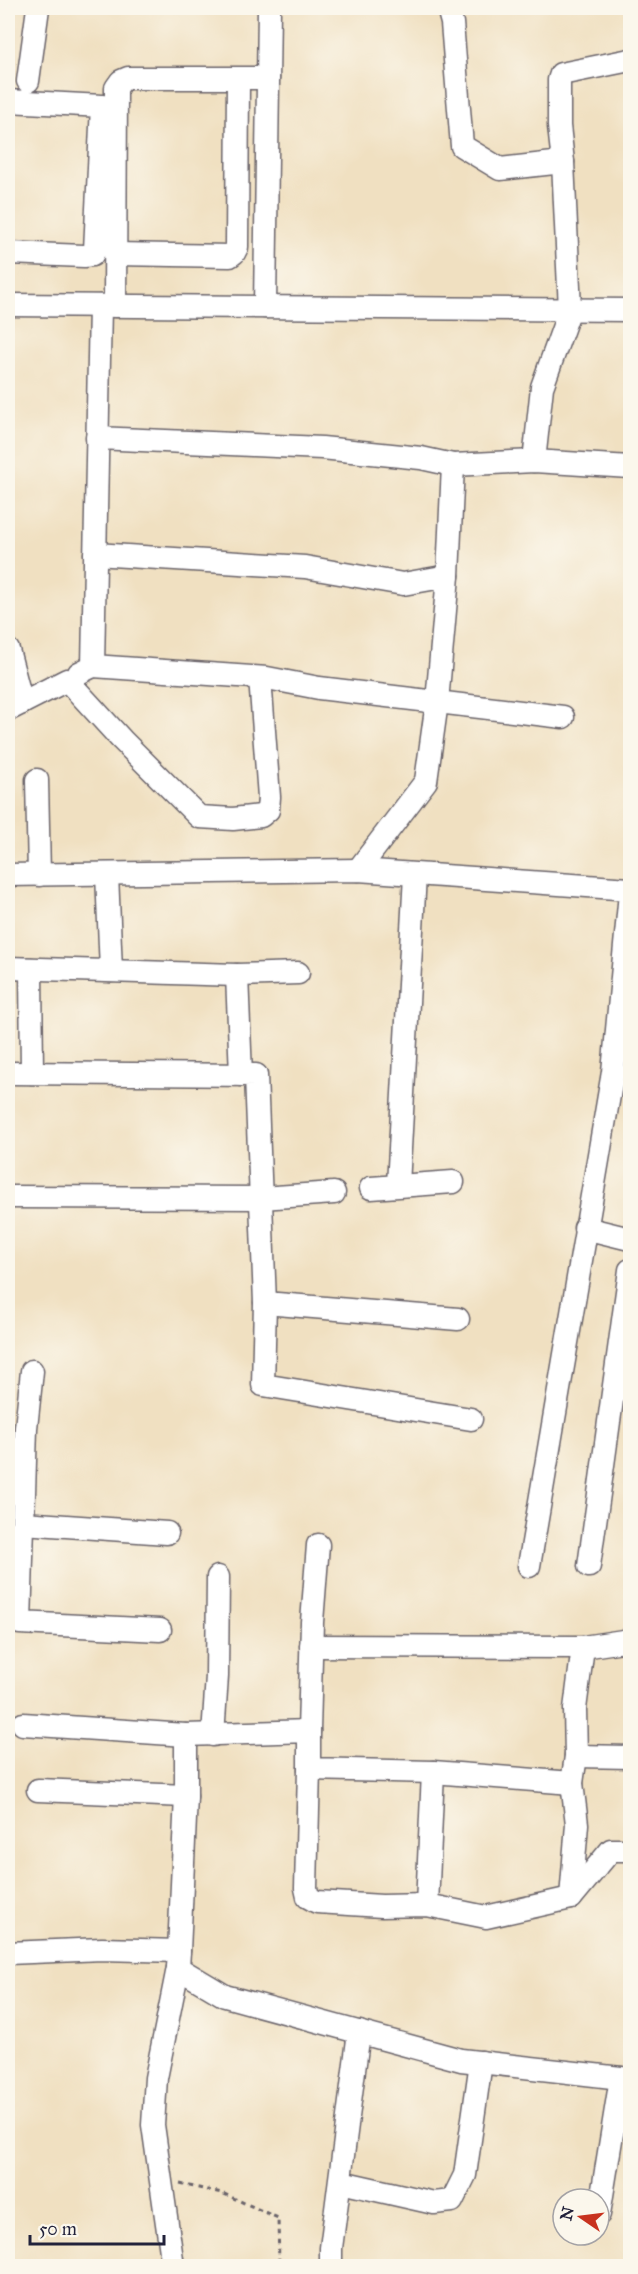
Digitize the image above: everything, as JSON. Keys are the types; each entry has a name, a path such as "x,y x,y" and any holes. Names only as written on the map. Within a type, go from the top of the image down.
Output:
{"street":[{"path":"28,81 38,8"},
{"path":"265,307 269,8"},
{"path":"448,8 452,23 462,146 500,169 563,162"},
{"path":"534,461 542,387 570,309 563,162 559,126 559,80 561,74 630,60"},
{"path":"93,666 97,438 108,306 115,254 116,88 121,81 128,78 268,78"},
{"path":"115,254 230,256 234,253 237,247 238,79"},
{"path":"8,101 102,106 95,250 92,255 8,253"},
{"path":"8,305 630,310"},
{"path":"97,438 322,448 422,458 453,465 534,461 630,467"},
{"path":"358,870 426,781 437,702 448,576 453,465"},
{"path":"95,554 305,567 403,584 448,576"},
{"path":"8,650 15,707 93,666 260,678 319,688 563,717"},
{"path":"67,680 122,740 199,817 233,819 261,816 268,810 260,678"},
{"path":"37,780 39,874"},
{"path":"8,875 358,870 630,891 613,1072 529,1566"},
{"path":"107,874 111,971"},
{"path":"398,1185 415,875"},
{"path":"8,968 237,975 298,973"},
{"path":"31,969 32,1073"},
{"path":"237,975 241,1075"},
{"path":"8,1073 256,1075 265,1303 263,1385 471,1419"},
{"path":"370,1188 453,1182"},
{"path":"8,1197 261,1198 334,1193"},
{"path":"585,1228 630,1239"},
{"path":"589,1566 630,1270"},
{"path":"265,1303 458,1319"},
{"path":"32,1371 16,1473 23,1523 20,1623 160,1630"},
{"path":"23,1523 167,1533"},
{"path":"318,1545 311,1646 306,1888 308,1898 317,1902 382,1906 427,1905 486,1917 571,1898 611,1850 630,1850"},
{"path":"213,1735 217,1676 218,1577"},
{"path":"311,1646 583,1647 630,1640"},
{"path":"571,1898 577,1824 572,1783 576,1756 575,1709 583,1647"},
{"path":"23,1724 186,1735 309,1731"},
{"path":"173,2266 153,2125 156,2078 179,1960 186,1796 186,1735"},
{"path":"576,1756 630,1757"},
{"path":"309,1769 433,1772 572,1783"},
{"path":"427,1905 433,1772"},
{"path":"38,1790 186,1796"},
{"path":"8,1953 102,1949 179,1960 225,1996 461,2060 626,2079 604,2187"},
{"path":"331,2266 331,2248 358,2032"},
{"path":"340,2182 434,2203 452,2201 465,2175 481,2062"}],"path":[{"path":"161,2180 222,2193 278,2218 279,2266"}]}
